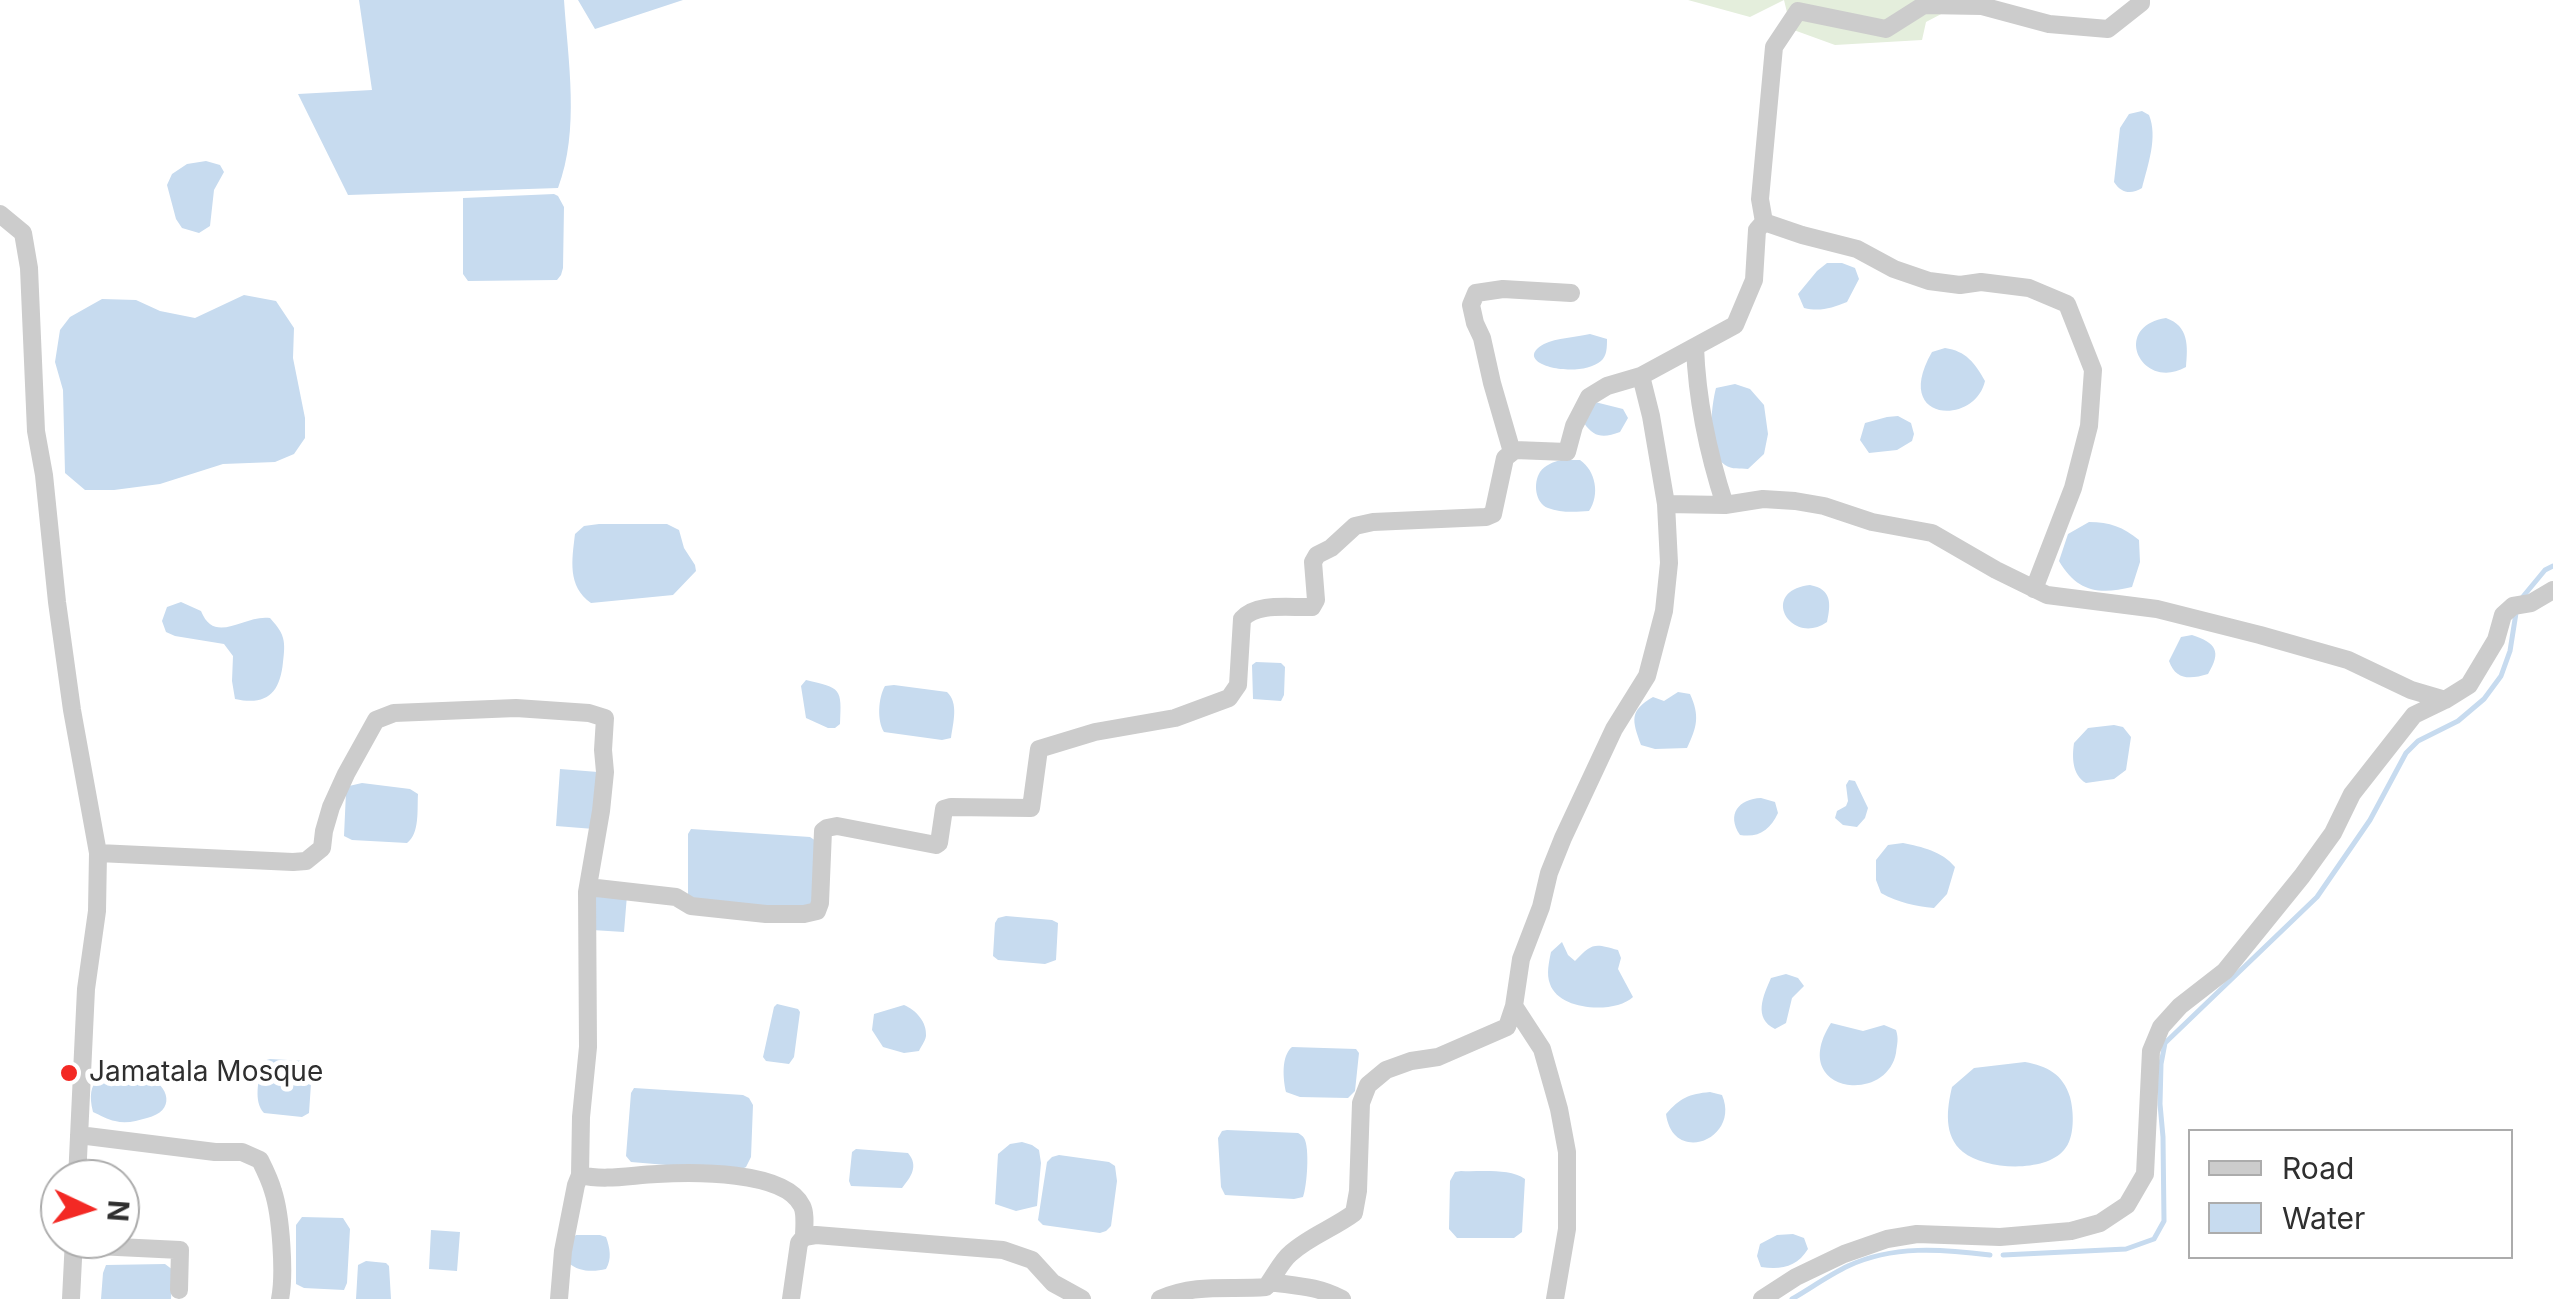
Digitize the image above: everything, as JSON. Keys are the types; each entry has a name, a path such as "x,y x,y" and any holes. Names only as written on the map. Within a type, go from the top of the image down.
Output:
{"street":[{"path":"1764,222 1760,199 1774,47 1795,6 1886,29 1924,5 1982,6 2049,24 2108,29 2141,4 2141,0"},
{"path":"0,214 23,233 29,268 36,430 72,710 98,854 97,911 86,989 78,1159"},
{"path":"588,887 676,897 691,906 766,914 817,911 823,832 827,828 836,826 936,845 940,842 944,809 1031,808 1039,749 1095,732 1175,718 1229,698 1238,686 1242,620 1246,614 1262,608 1312,607 1316,600 1317,555 1332,548 1355,526 1492,514 1505,458 1512,452 1567,452 1574,426 1589,398 1607,386 1641,376 1734,325 1754,280 1757,230 1764,222"},
{"path":"1764,222 1857,249 1894,269 1928,281 2029,288 2066,304 2093,370 2090,426 2073,488 2034,588"},
{"path":"1512,452 1471,305 1476,293 1491,289 1571,293"},
{"path":"1696,347 1696,376 1707,440 1725,504"},
{"path":"1160,1299 1212,1286 1266,1288 1289,1254 1320,1230 1338,1225 1354,1214 1360,1103 1368,1086 1386,1070 1438,1057 1507,1028 1522,958 1562,838 1614,729 1646,676 1664,611 1669,563 1666,504 1641,376"},
{"path":"1666,504 1796,501 1872,522 1932,533 2047,595 2157,609 2260,635 2348,660 2412,690 2445,700"},
{"path":"1762,1299 1844,1254 1888,1239 1917,1234 2000,1237 2071,1231 2100,1223 2127,1205 2145,1174 2151,1052 2161,1027 2180,1006 2225,970 2302,876 2332,833 2352,794 2414,715 2469,685 2496,640 2503,615 2513,606 2530,604 2553,590"},
{"path":"98,854 306,861 322,848 331,808 376,720 394,712 516,708 589,713 605,718 605,772 588,887 588,1047 580,1175 563,1251 558,1299"},
{"path":"1514,1006 1542,1048 1567,1152 1566,1229 1555,1299"},
{"path":"79,1135 242,1152 260,1160 278,1208 280,1299"},
{"path":"580,1175 594,1178 722,1174 774,1184 794,1196 803,1208 804,1236 799,1242 790,1299"},
{"path":"804,1236 1002,1250 1032,1260 1053,1283 1082,1299"},
{"path":"140,1248 180,1250 179,1290"},
{"path":"71,1299 73,1259"},
{"path":"1270,1282 1297,1284 1342,1299"}],"green space":[{"path":"1688,0 1784,0 1750,17"},
{"path":"1784,0 1966,1 1926,22 1922,40 1835,45 1791,29"}],"water":[{"path":"359,0 564,0 571,119 558,188 348,195 298,94 372,90"},
{"path":"578,0 683,0 595,29"},
{"path":"2142,111 2149,115 2152,124 2151,151 2142,188 2126,192 2114,182 2120,128 2129,114"},
{"path":"206,161 220,165 224,172 214,190 210,226 199,233 182,228 176,219 167,185 172,174 187,164"},
{"path":"554,194 564,207 563,268 557,280 468,281 463,274 463,198"},
{"path":"1827,263 1855,268 1859,279 1847,302 1826,309 1804,308 1798,294"},
{"path":"244,295 276,301 294,328 293,358 305,438 294,454 275,462 223,464 160,484 114,490 85,490 65,473 63,390 55,362 60,330 70,317 102,299 136,300 160,311 195,318"},
{"path":"2166,318 2179,326 2187,344 2186,367 2170,372 2146,365 2136,344 2139,333 2149,324"},
{"path":"1590,334 1607,339 1604,357 1591,367 1551,367 1535,358 1535,351 1544,344"},
{"path":"1945,348 1969,359 1985,381 1978,396 1953,410 1939,410 1928,404 1922,393 1922,375 1932,352"},
{"path":"1735,384 1750,389 1764,405 1768,434 1764,454 1748,469 1725,465 1712,440 1716,388"},
{"path":"1595,402 1623,409 1628,418 1620,432 1600,435 1588,428 1584,423"},
{"path":"1898,416 1911,423 1912,441 1897,450 1869,453 1860,440 1865,423"},
{"path":"1561,460 1580,460 1590,470 1595,491 1589,511 1558,511 1540,502 1536,487 1540,472"},
{"path":"2089,522 2116,526 2139,540 2140,562 2132,587 2090,589 2073,579 2059,561 2068,534"},
{"path":"667,524 679,530 696,571 673,595 591,603 575,581 573,553 575,534 584,526"},
{"path":"1810,585 1826,594 1827,622 1802,628 1792,623 1783,606 1794,589"},
{"path":"181,602 201,611 207,621 222,628 270,618 281,632 284,647 279,682 270,695 256,701 235,699 233,656 224,644 166,632 162,621 167,607"},
{"path":"2192,635 2211,645 2215,659 2208,674 2185,677 2169,661 2181,637"},
{"path":"1281,663 1285,667 1281,701 1253,699 1252,665"},
{"path":"806,680 837,691 840,724 835,728 806,718 801,686"},
{"path":"885,686 947,692 954,707 951,738 884,732 879,716 881,697"},
{"path":"1678,692 1690,694 1696,715 1687,748 1655,749 1641,745 1636,712 1653,697 1664,701"},
{"path":"2123,727 2131,737 2126,770 2114,779 2086,783 2076,771 2074,743 2088,728"},
{"path":"560,769 598,772 594,829 556,826"},
{"path":"1849,780 1855,781 1868,808 1857,827 1843,825 1835,818 1848,801"},
{"path":"362,783 410,789 418,794 416,827 407,843 352,840 344,836 346,792 349,786"},
{"path":"1761,798 1775,802 1775,819 1758,834 1740,835 1734,821 1737,809 1746,801"},
{"path":"691,829 810,837 816,841 817,901 810,909 688,899"},
{"path":"1903,843 1938,853 1955,867 1947,894 1934,908 1907,904 1881,893 1876,860 1888,845"},
{"path":"595,893 627,895 624,932 592,930"},
{"path":"1006,916 1058,923 1056,960 1045,964 998,960 993,956 995,923"},
{"path":"1562,942 1575,961 1594,946 1618,950 1618,969 1633,997 1601,1007 1564,1000 1555,993 1548,972 1551,952"},
{"path":"1786,974 1798,978 1804,986 1792,998 1786,1023 1775,1029 1764,1019 1763,999 1771,978"},
{"path":"777,1004 800,1012 794,1057 789,1064 766,1061 763,1057"},
{"path":"904,1005 925,1026 926,1036 919,1051 904,1053 883,1047 872,1030 874,1014"},
{"path":"1831,1023 1863,1031 1884,1025 1896,1030 1896,1053 1889,1070 1859,1085 1843,1084 1830,1077 1821,1064 1821,1046"},
{"path":"1292,1047 1356,1049 1359,1053 1355,1091 1348,1098 1300,1097 1286,1092 1284,1062"},
{"path":"270,1059 306,1061 312,1069 309,1113 302,1117 264,1113 258,1084 261,1065"},
{"path":"2025,1062 2053,1072 2067,1089 2073,1117 2068,1145 2043,1163 2015,1166 1985,1163 1963,1152 1949,1130 1952,1087 1974,1068"},
{"path":"131,1071 160,1085 166,1098 162,1110 127,1122 93,1112 91,1092 98,1080"},
{"path":"634,1088 749,1098 753,1105 751,1157 746,1167 738,1171 631,1162 626,1156"},
{"path":"1710,1092 1722,1095 1722,1124 1704,1140 1680,1139 1671,1130 1666,1114 1685,1098"},
{"path":"1227,1130 1302,1136 1307,1158 1303,1197 1225,1195 1218,1138"},
{"path":"1022,1142 1039,1150 1041,1163 1037,1206 1016,1211 995,1204 998,1154 1010,1144"},
{"path":"856,1149 908,1153 913,1162 911,1176 902,1188 851,1186 852,1152"},
{"path":"1059,1155 1115,1166 1111,1226 1106,1231 1043,1225 1038,1220 1047,1162"},
{"path":"1455,1172 1503,1172 1525,1179 1522,1232 1514,1238 1457,1238 1449,1229 1450,1181"},
{"path":"302,1217 343,1218 350,1229 344,1290 296,1284 296,1225"},
{"path":"431,1230 460,1232 457,1271 429,1269"},
{"path":"576,1235 606,1237 610,1253 606,1269 586,1270 569,1263 571,1240"},
{"path":"1777,1235 1804,1238 1808,1249 1804,1255 1788,1266 1761,1267 1757,1256 1760,1244"},
{"path":"366,1261 389,1266 391,1299 356,1299 358,1265"},
{"path":"165,1264 173,1270 171,1299 101,1299 106,1265"}],"waterway":[{"path":"2521,599 2553,566"},
{"path":"2003,1255 2126,1249 2154,1239 2164,1221 2160,1104 2165,1043 2317,897 2370,820 2406,753 2418,741 2458,721 2484,699 2501,676 2516,613"},
{"path":"1792,1299 1848,1266 1882,1255 1936,1250 1990,1255"}],"place":[{"name":"Jamatala Mosque","path":"69,1073"}]}
